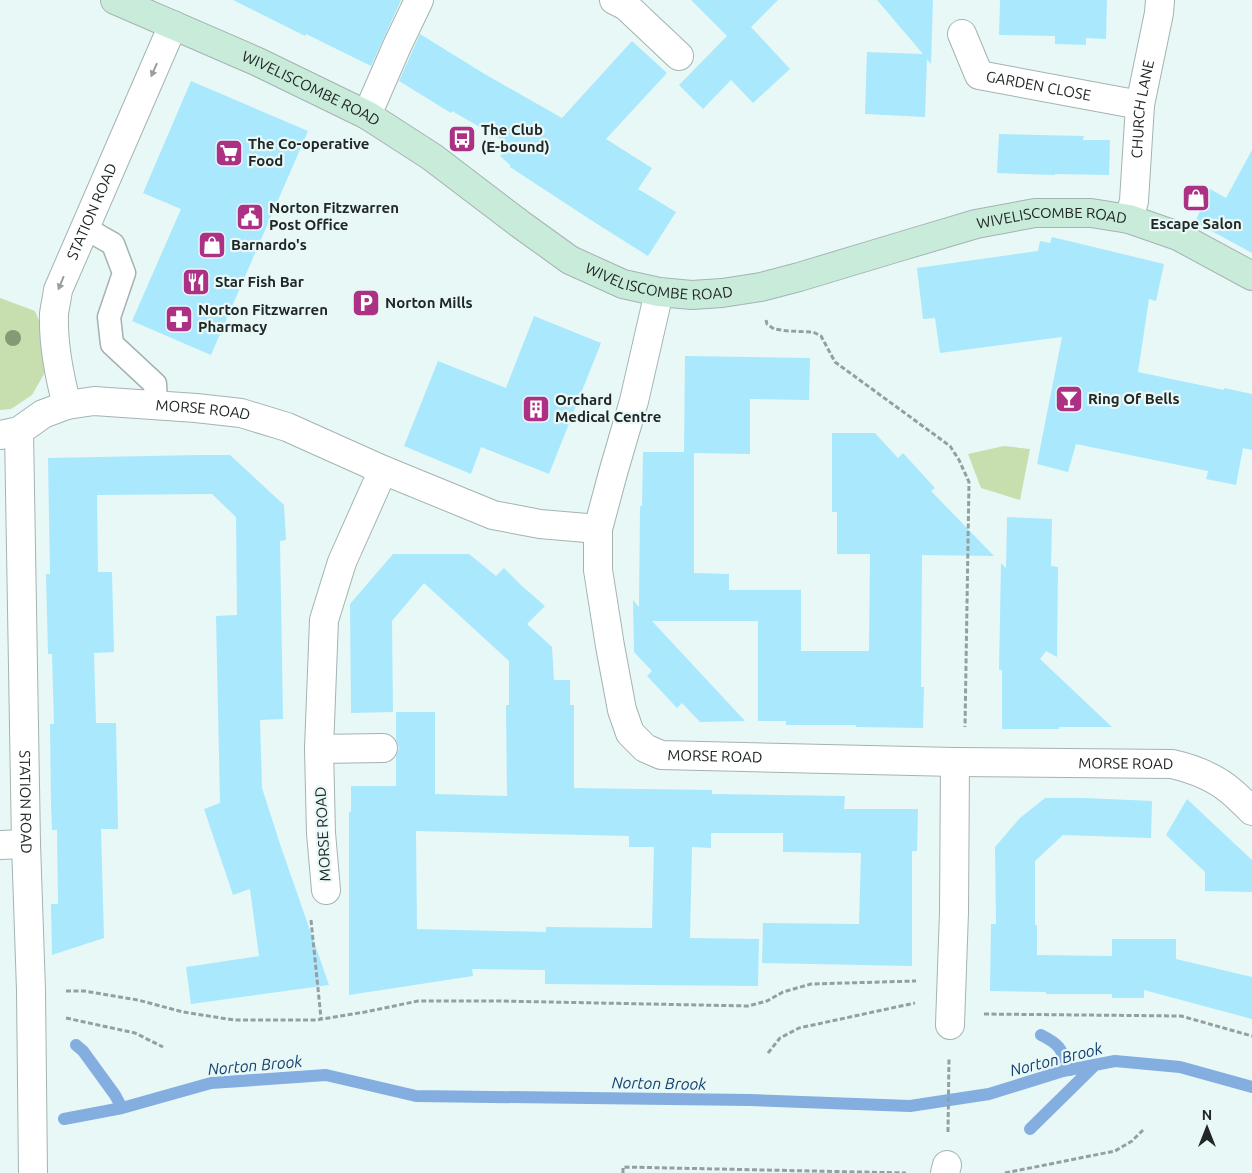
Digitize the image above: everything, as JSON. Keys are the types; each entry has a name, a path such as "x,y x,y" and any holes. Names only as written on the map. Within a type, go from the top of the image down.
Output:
{"main road":[{"name":"WIVELISCOMBE ROAD","path":"115,0 258,62 367,114 432,157 570,260 623,284 659,292 692,295 761,287 799,278 976,224 1035,213 1090,213 1129,219 1178,236 1252,276"}],"street":[{"path":"367,114 419,0"},
{"name":"CHURCH LANE","path":"1129,219 1134,201 1140,105 1160,0"},
{"path":"623,2 679,56"},
{"name":"STATION ROAD","path":"67,405 55,346 54,313 58,290 173,25"},
{"name":"GARDEN CLOSE","path":"962,34 979,75 1140,105"},
{"name":"MORSE ROAD","path":"659,292 634,401 598,529 598,570 622,710 630,733 645,748 662,755 960,762 1172,764 1216,780 1252,811"},
{"name":"MORSE ROAD","path":"10,433 43,414 67,405 94,401 241,413 287,427 383,470 494,515 540,524 598,529"},
{"name":"STATION ROAD","path":"10,433 13,844 30,990 33,1173"},
{"name":"MORSE ROAD","path":"326,890 321,833 319,748 324,620 342,562 383,470"},
{"path":"319,748 383,748"},
{"path":"950,1025 960,762"}],"lane":[{"path":"85,228 113,244 124,273 109,317 112,344 156,384 156,405"}],"path":[{"path":"761,287 767,324 774,329 813,332 821,336 835,362 950,446 959,460 968,482 960,762"},
{"path":"310,913 320,1018"},
{"path":"30,990 84,991 138,1000 183,1012 234,1020 316,1020 418,1001 748,1006 767,1001 783,992 811,984 902,980 952,981"},
{"path":"768,1053 780,1038 799,1028 915,1003"},
{"path":"976,1014 1181,1016 1252,1036"},
{"path":"62,1017 135,1033 163,1047"},
{"path":"946,1169 950,1025"},
{"path":"1005,1173 1115,1151 1132,1141 1144,1129"},
{"path":"623,1173 624,1167 906,1173"}],"green space":[{"path":"0,298 35,311 42,328 46,353 44,374 32,395 11,409 0,410"},
{"path":"1004,446 1030,449 1020,500 981,488 968,454"}],"building":[{"path":"233,0 401,0 371,66"},
{"path":"691,0 778,0 751,27 790,69 753,103 731,80 703,109 679,85 727,36"},
{"path":"877,0 933,0 931,64 927,59 925,117 865,114 867,52 923,54"},
{"path":"1000,0 1107,0 1106,39 1086,38 1086,45 1055,44 1055,36 999,35"},
{"path":"420,34 562,118 632,41 667,73 606,139 652,168 638,189 676,212 648,256 510,167 500,156 511,145 452,111 451,113 399,81"},
{"path":"191,81 308,131 211,355 132,321 181,209 143,193"},
{"path":"999,134 1084,136 1083,140 1110,140 1109,175 997,173"},
{"path":"1252,150 1252,253 1195,222 1210,189 1226,198"},
{"path":"1052,237 1164,264 1156,301 1149,299 1138,372 1252,394 1252,450 1243,448 1236,485 1206,479 1208,471 1076,444 1068,472 1037,464 1062,337 940,353 935,318 923,319 917,268 1038,251 1040,241 1050,243"},
{"name":"Orchard Medical Centre","path":"534,316 601,343 549,474 481,447 471,474 404,446 438,361 506,388"},
{"path":"685,356 810,358 809,400 750,399 750,454 694,453 694,573 729,574 729,590 801,590 801,651 869,651 870,554 837,554 837,512 832,512 832,433 875,433 898,458 903,453 935,488 931,491 994,556 922,555 921,687 924,687 923,728 856,727 856,725 786,725 786,721 758,721 758,621 652,621 745,721 700,722 682,703 677,708 647,676 652,671 634,652 633,600 639,607 640,506 642,506 643,452 684,452"},
{"path":"230,455 284,505 286,540 280,541 283,719 260,720 262,788 329,985 191,1004 186,967 259,956 250,889 233,895 204,809 220,803 216,616 237,615 236,517 212,494 97,495 98,572 112,572 114,652 94,653 96,723 116,723 118,829 101,829 104,938 52,955 51,904 58,904 57,830 52,830 50,724 54,724 52,654 48,654 46,574 50,574 48,458"},
{"path":"1007,517 1052,519 1051,566 1058,567 1057,657 1046,651 1040,659 1112,727 1002,729 1002,670 999,670 1001,563 1006,568"},
{"path":"393,554 469,554 496,576 504,568 545,606 527,624 552,647 554,680 570,680 570,705 574,705 574,788 712,790 712,794 845,796 844,809 918,809 917,851 912,851 912,966 762,963 763,923 859,924 861,853 783,852 783,833 711,833 711,848 692,847 690,938 759,939 758,986 545,984 545,970 472,969 473,976 349,995 349,812 351,812 351,786 396,786 396,756 399,748 396,739 396,712 435,712 435,794 507,796 506,705 509,705 509,661 424,583 392,621 393,712 351,713 350,604","holes":["416,831 629,836 629,847 654,847 652,928 546,927 546,932 417,929"]},
{"path":"1045,798 1152,801 1151,838 1063,835 1035,861 1037,955 1112,956 1112,939 1176,939 1176,959 1252,977 1252,1019 1144,990 1144,998 1112,998 1112,994 1046,994 1046,992 990,991 991,924 996,924 995,847 1020,818"},
{"path":"1187,799 1252,860 1252,892 1205,891 1205,872 1166,835"}],"waterway":[{"path":"1041,1035 1060,1048 1070,1070"},
{"path":"76,1045 83,1051 115,1095 122,1108"},
{"name":"Norton Brook","path":"64,1119 122,1108 211,1083 326,1075 416,1096 750,1100 910,1106 989,1094 1063,1071 1115,1061 1180,1067 1252,1087"},
{"path":"1030,1129 1095,1065"}],"place":[{"name":"The Club (E-bound)","path":"462,139"},
{"name":"The Co-operative Food","path":"229,153"},
{"name":"Escape Salon","path":"1196,198"},
{"name":"Norton Fitzwarren Post Office","path":"250,217"},
{"name":"Barnardo's","path":"212,245"},
{"name":"Star Fish Bar","path":"196,282"},
{"name":"Norton Mills","path":"366,303"},
{"name":"Norton Fitzwarren Pharmacy","path":"179,319"},
{"name":"Ring Of Bells","path":"1069,399"},
{"name":"Orchard Medical Centre","path":"536,409"}]}
